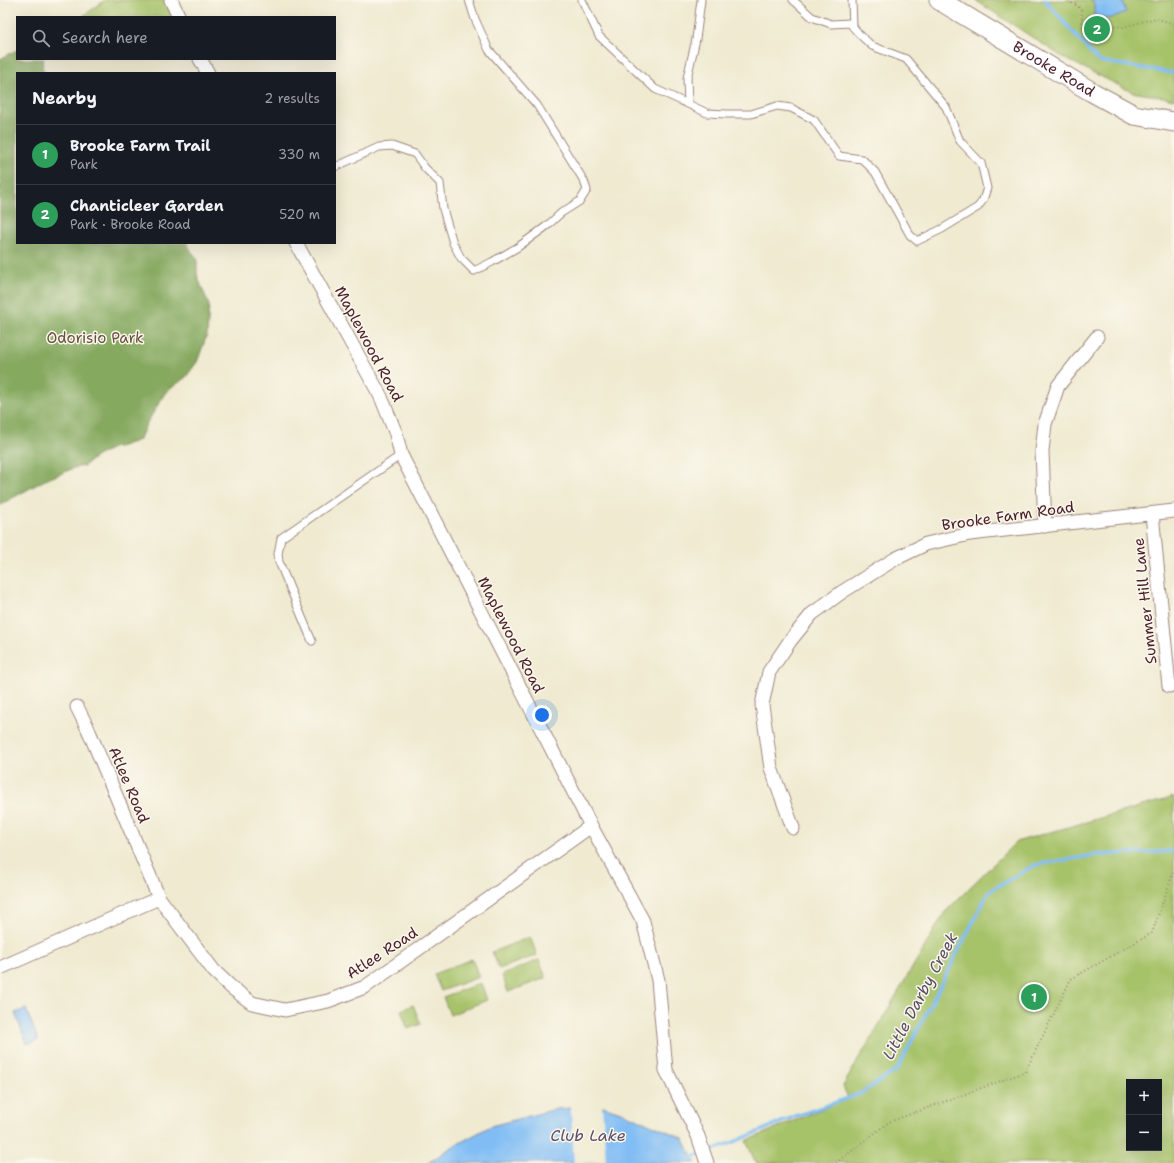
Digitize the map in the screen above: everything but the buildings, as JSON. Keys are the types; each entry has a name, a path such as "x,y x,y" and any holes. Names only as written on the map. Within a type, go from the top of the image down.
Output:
{"main road":[{"name":"Brooke Road","path":"940,0 1092,92 1134,115 1174,122"}],"street":[{"path":"171,0 179,16"},
{"path":"201,60 207,72"},
{"name":"Maplewood Road","path":"297,244 381,397 396,434 401,455 590,826 643,922 658,980 666,1070 698,1136 707,1163"},
{"path":"1045,526 1042,451 1045,424 1058,386 1097,337"},
{"name":"Brooke Farm Road","path":"793,828 771,768 762,705 769,672 790,641 812,614 842,592 895,559 926,544 970,534 1174,511"},
{"name":"Summer Hill Lane","path":"1152,514 1169,686"},
{"name":"Atlee Road","path":"77,707 88,729 159,898 214,971 232,988 252,1003 285,1010 328,1001 365,987 590,826"},
{"path":"0,968 159,898"}],"lane":[{"path":"336,167 379,147 392,146 415,154 425,168 440,183 443,209 453,243 461,258 474,270 492,262 518,247 548,225 561,213 580,201 587,190 584,181 538,105 489,50 469,0"},
{"path":"582,0 599,36 655,89 707,113 751,114 777,106 791,108 814,120 839,156 862,159 874,172 910,235 917,241 942,229 978,207 983,200 987,188 981,163 960,141 946,107 906,59 872,46 853,28 850,23 831,24 812,17 793,0"},
{"path":"688,104 687,78 696,39 700,0"},
{"path":"852,0 853,28"},
{"path":"312,641 279,562 278,554 281,538 401,455"}],"path":[{"path":"1069,0 1070,3 1081,9 1083,26 1100,33 1111,25 1123,27 1156,18 1174,24"},
{"path":"836,1163 889,1122 1025,1072 1071,979 1152,933 1174,870"}],"green space":[{"path":"105,0 171,0 178,12 172,16 83,16"},
{"path":"975,0 1174,0 1174,99 1132,92 1064,58"},
{"name":"Odorisio Park","path":"16,51 16,60 44,60 42,67 44,72 16,72 16,244 188,244 197,258 198,278 209,305 207,335 197,362 186,377 165,393 147,423 139,440 112,448 95,457 84,466 74,468 43,481 0,505 0,59"},
{"path":"1174,797 1174,1163 756,1163 746,1141 848,1098 843,1086 945,912 1016,842"},
{"path":"530,937 537,955 499,969 492,952"},
{"path":"472,959 479,977 441,991 434,974"},
{"path":"539,960 546,978 508,992 502,975"},
{"path":"481,983 487,1000 450,1015 443,997"},
{"path":"413,1005 421,1024 408,1029 401,1010"}],"water":[{"path":"1091,0 1122,0 1126,12 1109,19 1098,20 1094,18 1094,3"},
{"path":"26,1009 38,1040 27,1044 15,1013"},
{"name":"Club Lake","path":"603,1106 624,1113 683,1138 696,1163 428,1163 452,1147 491,1126 556,1109"}],"pier":[{"path":"595,1076 599,1105 602,1104 606,1162 574,1163 569,1080 570,1078"}],"waterway":[{"path":"1045,0 1098,61 1174,73"},
{"name":"Little Darby Creek","path":"690,1158 729,1144 796,1116 860,1094 897,1070 989,891 1035,865 1096,855 1174,851"}],"place":[{"name":"Chanticleer Garden","path":"1097,29"},
{"name":"Brooke Farm Trail","path":"1034,997"}]}
